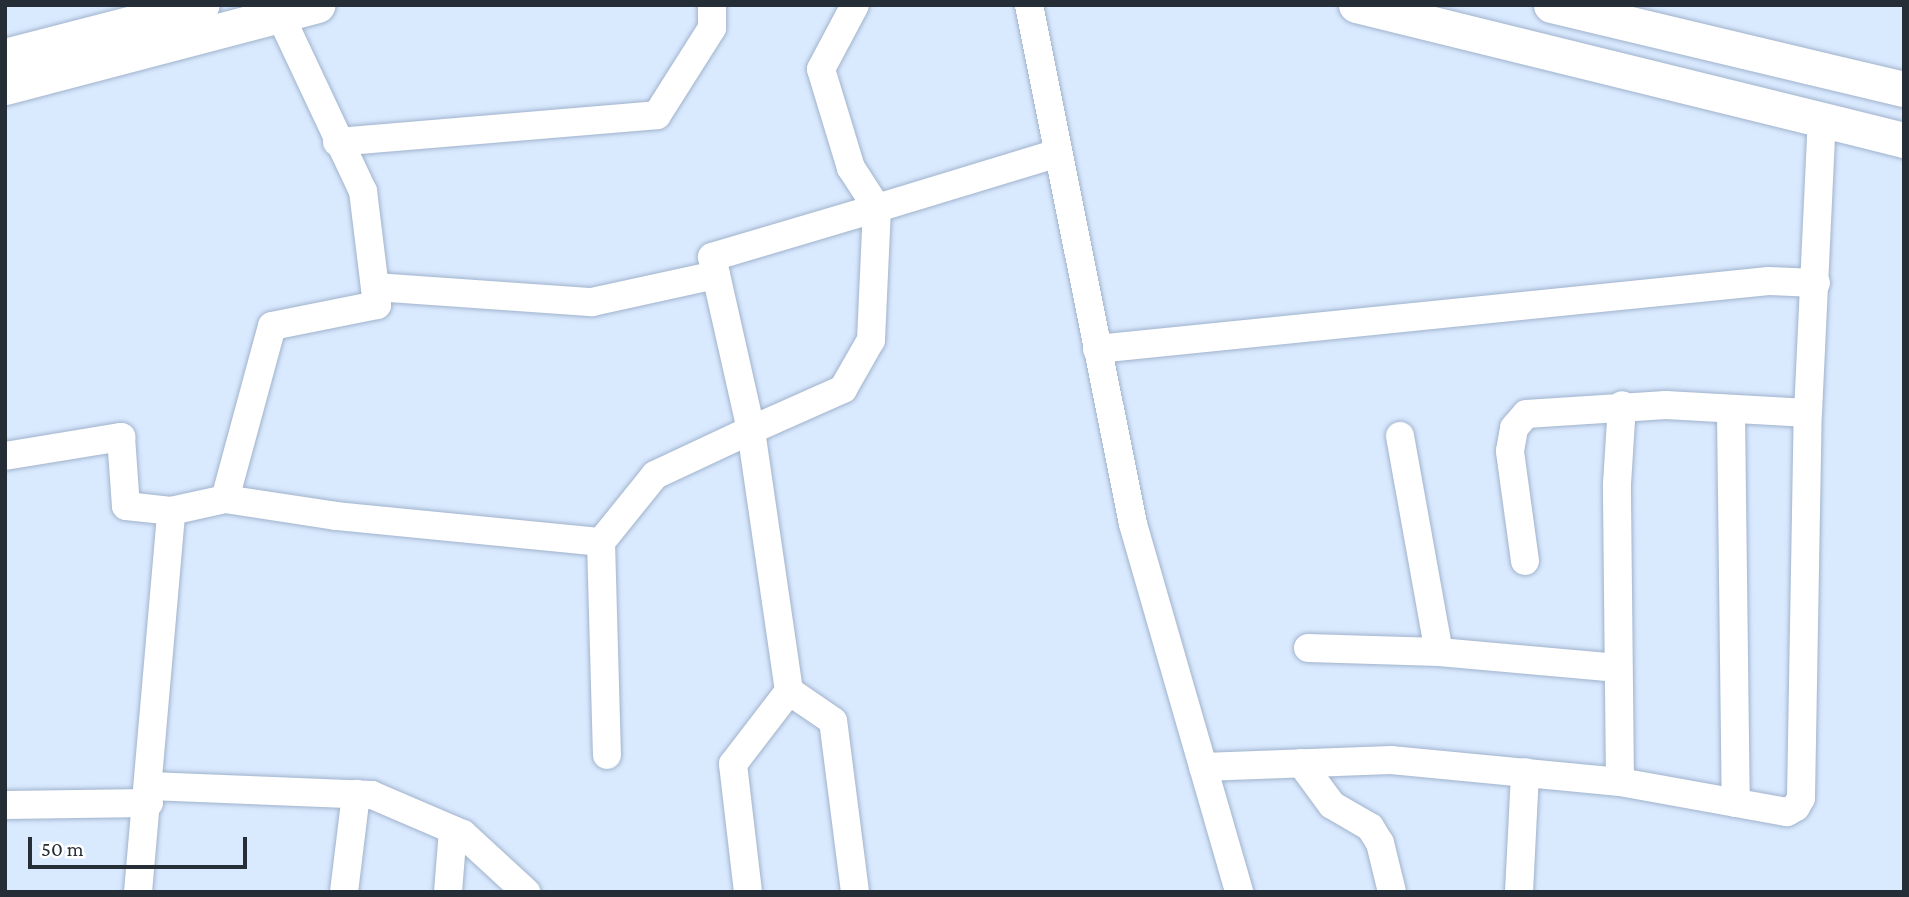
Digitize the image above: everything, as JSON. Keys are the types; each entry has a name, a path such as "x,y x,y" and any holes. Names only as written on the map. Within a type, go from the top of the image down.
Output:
{"street":[{"path":"5,57 202,5"},
{"path":"5,87 317,5"},
{"path":"337,142 657,116 712,28 712,5"},
{"path":"607,755 601,542 655,475 843,389 871,340 877,208 851,168 821,69 855,5"},
{"path":"1029,5 1133,524 1239,892"},
{"path":"1356,5 1904,141"},
{"path":"1551,5 1904,89"},
{"path":"225,499 272,326 377,304 363,191 337,142 280,15"},
{"path":"1203,767 1391,760 1620,782 1787,812 1801,798 1808,413 1822,120"},
{"path":"748,892 733,764 789,691 751,430 712,257 1058,153"},
{"path":"375,287 592,302 716,275"},
{"path":"1097,349 1769,281 1816,283"},
{"path":"1525,561 1510,451 1514,428 1526,414 1622,405 1731,412 1808,413"},
{"path":"1620,782 1618,668 1622,405"},
{"path":"1731,412 1736,803"},
{"path":"1400,436 1439,652"},
{"path":"5,456 121,438 126,506 171,510 225,499 336,516 601,542"},
{"path":"138,892 150,795 171,510"},
{"path":"1308,648 1439,652 1618,668"},
{"path":"789,691 833,721 855,892"},
{"path":"1301,763 1332,805 1370,827 1380,843 1392,892"},
{"path":"1519,892 1524,772"},
{"path":"344,892 356,794"},
{"path":"5,805 150,795 372,795 453,830 526,892"},
{"path":"448,892 453,830"}]}
